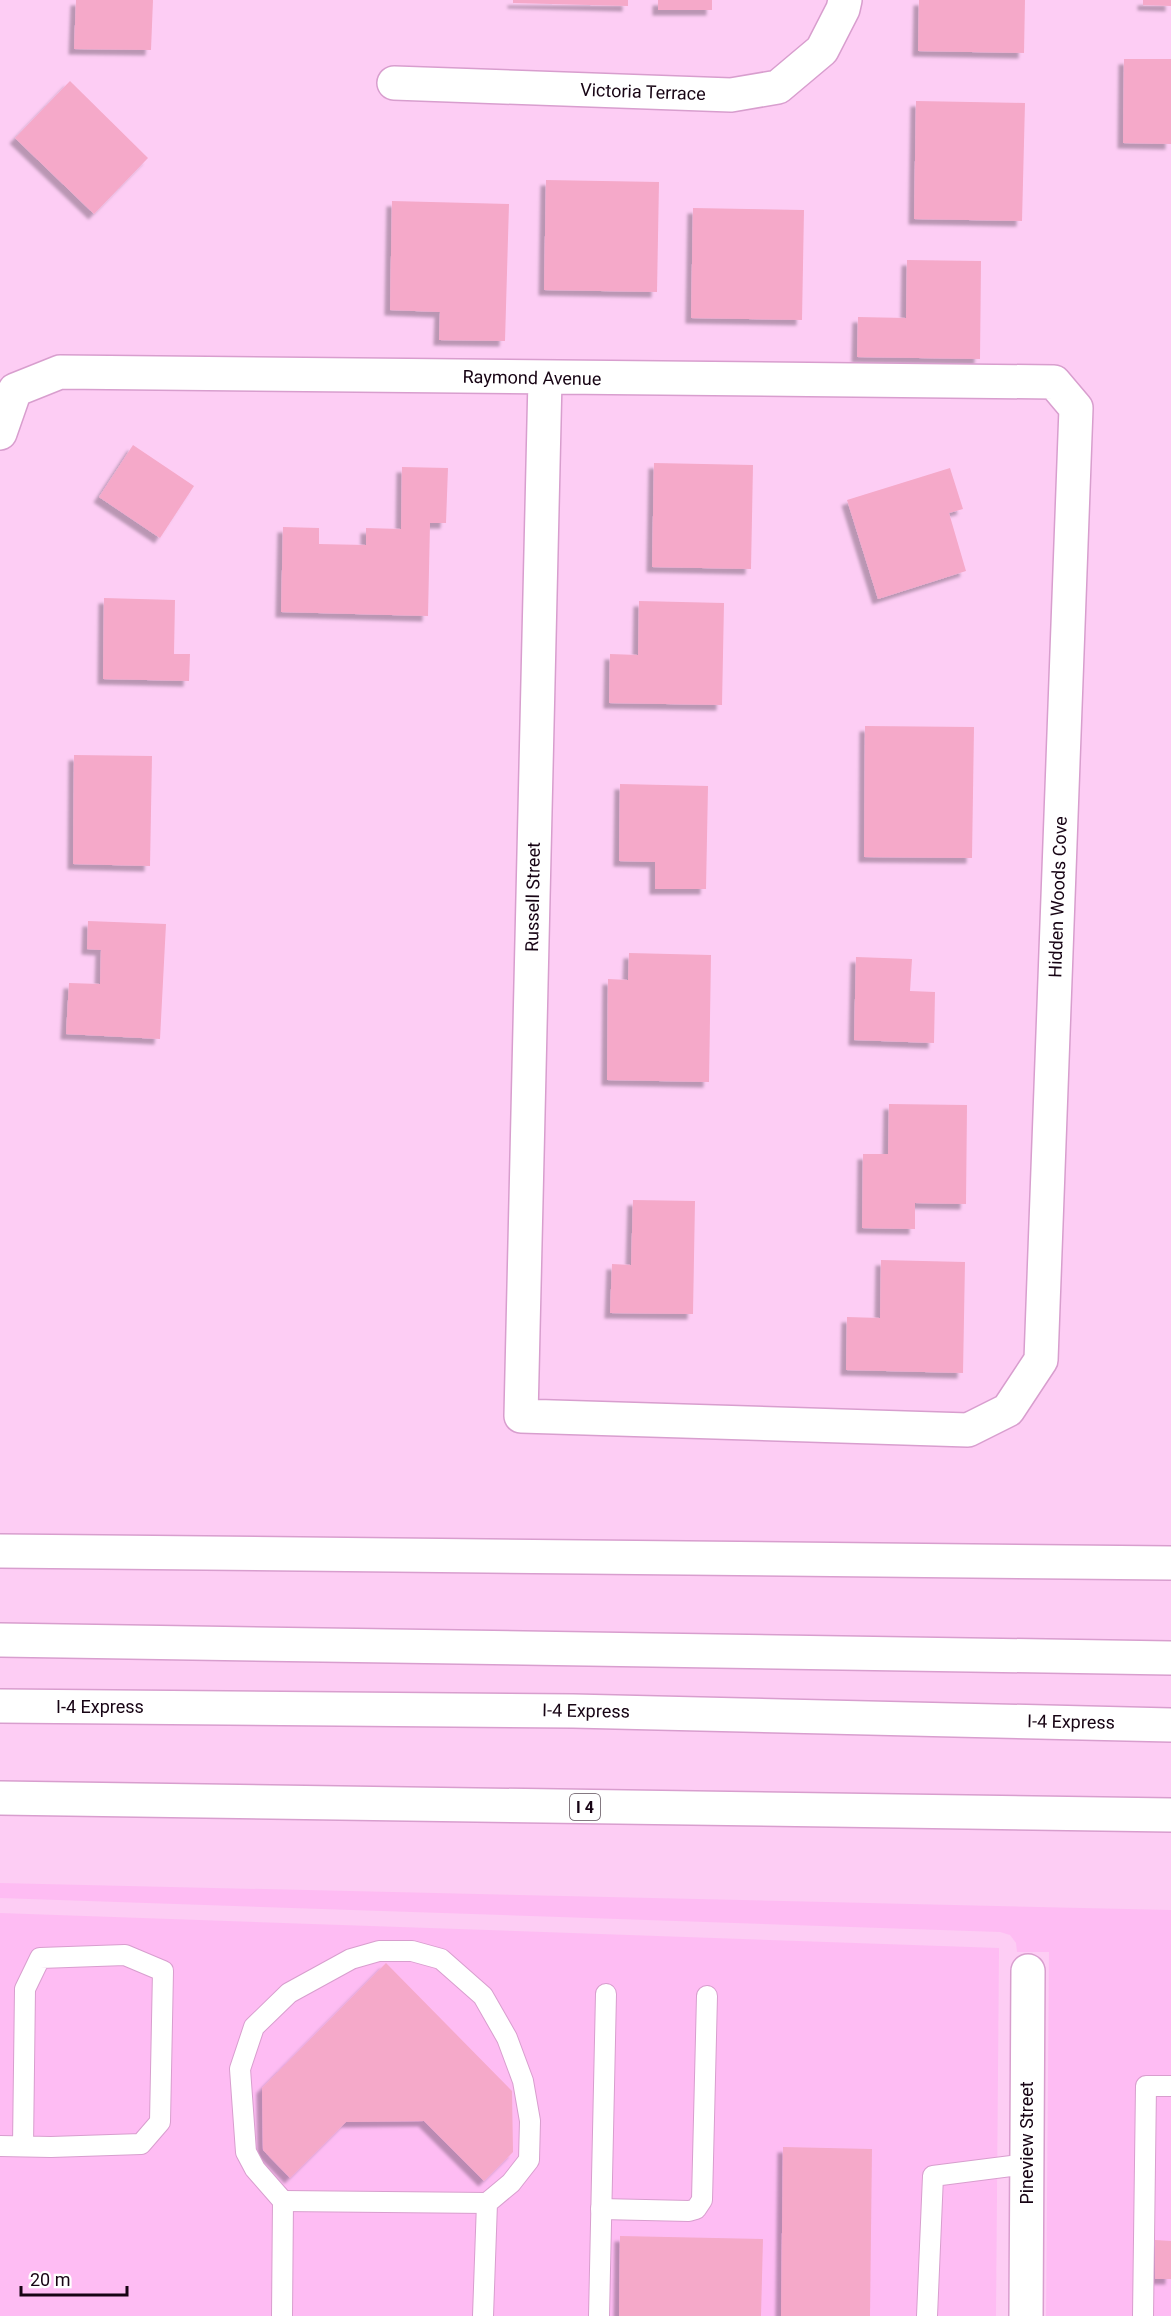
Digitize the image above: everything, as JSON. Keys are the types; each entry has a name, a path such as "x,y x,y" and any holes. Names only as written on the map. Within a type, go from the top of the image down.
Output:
{"main road":[{"name":"Victoria Terrace","path":"394,83 731,95 778,87 822,50 843,9 845,0"},
{"name":"Raymond Avenue","path":"0,433 15,390 60,372 545,379 1054,382"},
{"name":"Russell Street","path":"545,379 521,1416 968,1430 1008,1410"},
{"name":"Hidden Woods Cove","path":"1008,1410 1041,1360 1076,408 1054,382"},
{"path":"0,1551 1171,1563"},
{"path":"0,1640 1171,1658"},
{"name":"I-4 Express","path":"0,1706 573,1711 1171,1725"},
{"name":"I 4","path":"0,1798 1171,1815"},
{"name":"Pineview Street","path":"1026,2316 1028,1971"}],"lane":[{"path":"282,2316 283,2200 255,2169 246,2152 240,2069 254,2027 289,1993 351,1959 379,1951 412,1951 441,1959 483,1996 507,2038 523,2081 530,2121 528,2160 512,2183 487,2203 283,2200"},
{"path":"0,2146 24,2146 141,2144 160,2122 163,1971 125,1955 40,1958 25,1989 24,2146"},
{"path":"599,2316 606,1994"},
{"path":"601,2209 688,2211 696,2209 702,2200 706,1996"},
{"path":"1143,2316 1146,2086 1171,2086"},
{"path":"927,2316 933,2176 1027,2164"},
{"path":"483,2316 487,2203"}],"shaded area":[{"path":"0,1883 1171,1910 1171,2316 1046,2316 1049,1952 1017,1952 1016,1943 1010,1935 1000,1932 0,1898"},
{"path":"0,1913 999,1948 996,2316 0,2316"}],"building":[{"path":"76,0 153,0 151,50 74,49"},
{"path":"513,0 628,0 628,6 513,3"},
{"path":"658,0 712,0 712,10 658,10"},
{"path":"919,0 1025,0 1024,53 918,51"},
{"path":"1143,0 1171,0 1171,6 1143,5"},
{"path":"1124,59 1171,59 1171,144 1123,143"},
{"path":"70,81 148,158 94,214 15,138"},
{"path":"916,101 1025,103 1022,221 914,219"},
{"path":"546,180 659,182 657,292 544,290"},
{"path":"392,201 509,204 505,341 439,340 440,312 390,310"},
{"path":"693,208 804,210 802,320 691,318"},
{"path":"907,260 981,261 980,359 857,357 858,317 906,318"},
{"path":"133,445 194,486 160,538 99,497"},
{"path":"654,463 753,465 751,569 652,567"},
{"path":"402,467 448,468 446,523 430,523 428,616 281,612 283,527 319,528 319,544 366,545 366,528 401,529"},
{"path":"950,468 963,509 949,513 966,571 878,599 847,500"},
{"path":"104,598 175,600 174,654 190,654 189,681 103,679"},
{"path":"639,601 724,603 722,705 609,703 610,654 638,655"},
{"path":"865,726 974,727 972,858 864,857"},
{"path":"74,755 152,756 150,866 73,864"},
{"path":"620,784 708,786 706,889 655,889 655,862 619,861"},
{"path":"88,921 166,924 160,1039 66,1034 69,983 100,984 101,950 87,949"},
{"path":"629,953 711,955 709,1082 607,1080 608,979 628,980"},
{"path":"856,957 912,959 910,991 935,992 934,1043 854,1040"},
{"path":"889,1104 967,1105 966,1204 915,1203 915,1229 862,1228 863,1154 888,1154"},
{"path":"633,1200 695,1201 693,1314 610,1313 612,1264 631,1265"},
{"path":"881,1260 965,1262 963,1373 846,1370 847,1317 880,1318"},
{"path":"386,1963 512,2091 513,2152 484,2181 424,2121 346,2122 290,2178 263,2150 262,2088"},
{"path":"783,2147 872,2149 870,2316 781,2316"},
{"path":"620,2236 763,2239 761,2316 619,2316"},
{"path":"1155,2240 1171,2241 1171,2279 1155,2279"}]}
